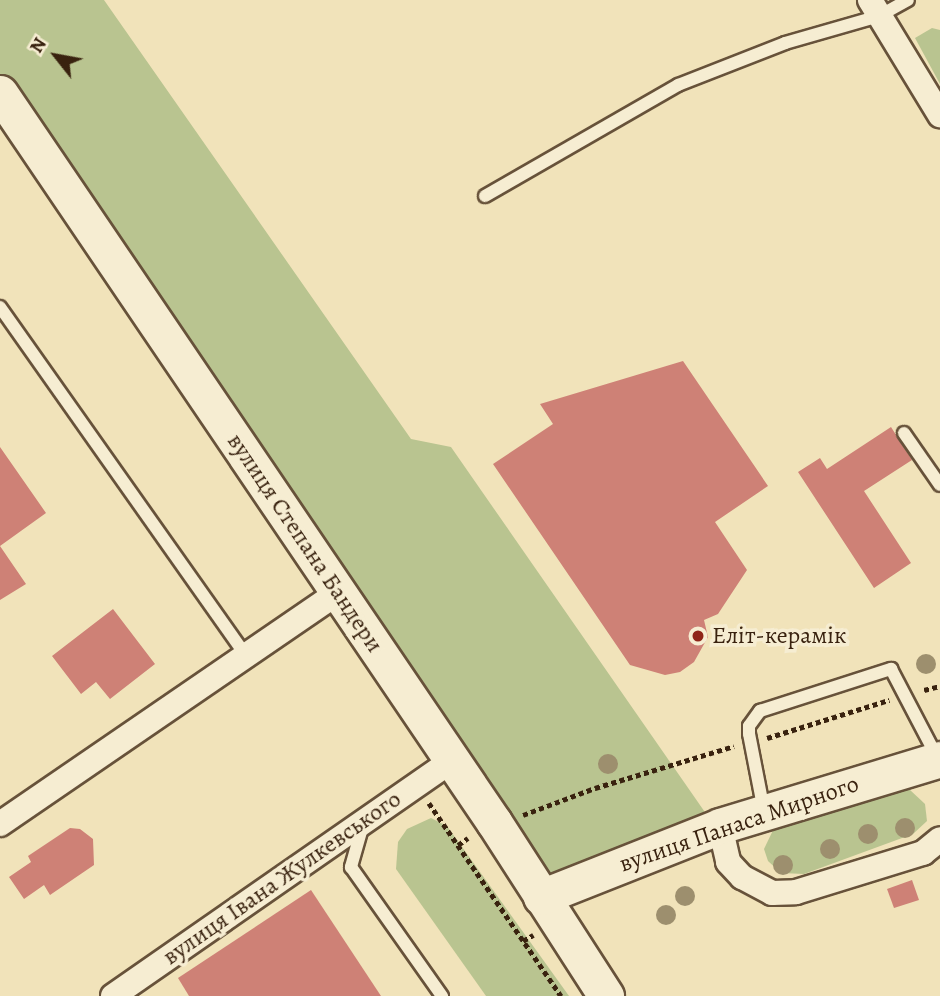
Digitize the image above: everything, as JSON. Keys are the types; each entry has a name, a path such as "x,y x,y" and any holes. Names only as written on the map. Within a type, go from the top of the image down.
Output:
{"main road":[{"name":"вулиця Степана Бандери","path":"0,93 494,822 606,996"},
{"name":"вулиця Панаса Мирного","path":"541,897 720,826 939,760"}],"street":[{"path":"878,5 940,115"},
{"path":"0,824 339,593"},
{"name":"вулиця Івана Жулкевського","path":"113,996 452,760"},
{"path":"720,826 728,862 742,877 772,893 796,892 923,853 940,839"}],"lane":[{"path":"485,196 678,85 878,5 908,0"},
{"path":"0,307 246,656"},
{"path":"904,433 940,485"},
{"path":"765,811 749,726 760,711 891,668 908,695 939,760"},
{"path":"365,821 351,867 442,996"}],"path":[{"path":"494,822 940,686"},
{"path":"417,785 561,996"}],"green space":[{"path":"0,0 104,0 411,439 451,447 709,818 546,882 0,85"},
{"path":"932,28 940,30 940,84 915,38"},
{"path":"892,787 909,789 925,804 927,821 913,834 804,874 781,873 768,861 764,849 776,824"},
{"path":"431,818 447,826 569,996 486,996 396,869 398,842 407,829"}],"building":[{"path":"683,361 768,486 715,522 747,570 718,614 704,620 708,637 694,662 680,672 665,675 630,665 493,464 553,424 540,404"},
{"path":"891,427 912,460 864,491 911,563 874,588 798,472 820,458 827,469"},
{"path":"0,447 46,513 0,546"},
{"path":"0,546 26,584 0,600"},
{"path":"113,609 155,664 110,699 96,682 81,694 52,656"},
{"path":"70,828 80,829 93,839 94,865 50,895 44,885 24,899 9,877 31,862 28,856"},
{"path":"912,880 919,900 894,908 887,889"},
{"path":"311,890 381,996 189,996 178,978"}],"place":[{"name":"Еліт-керамік","path":"698,636"}]}
